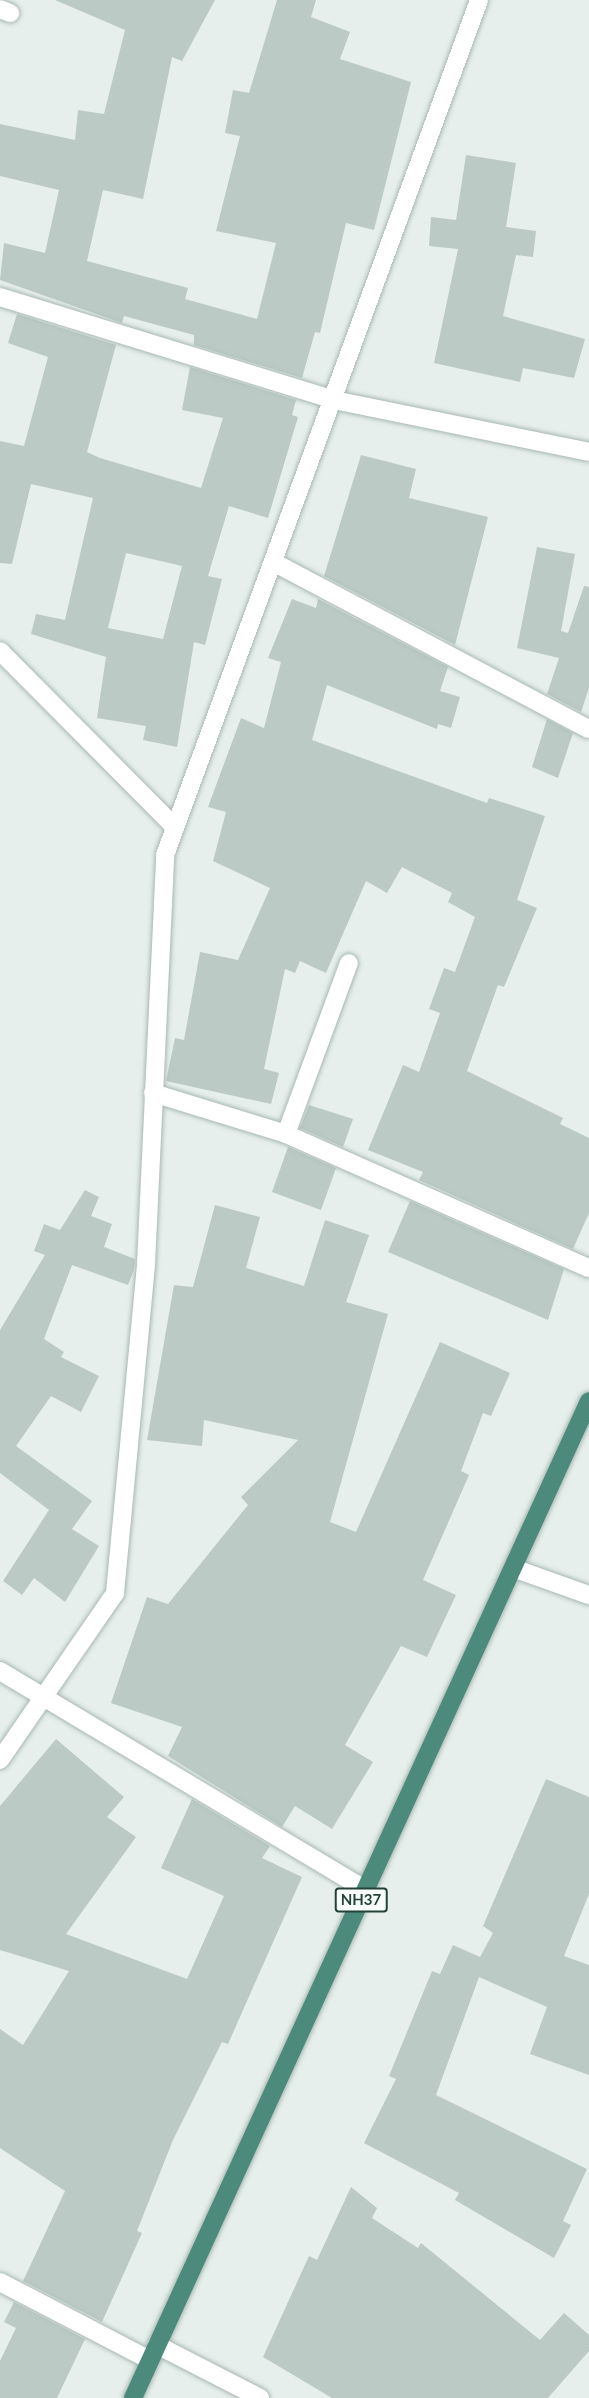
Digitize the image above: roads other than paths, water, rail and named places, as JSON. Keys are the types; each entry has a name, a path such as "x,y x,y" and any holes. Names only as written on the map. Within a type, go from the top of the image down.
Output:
{"highway":[{"name":"NH37","path":"133,2398 589,1401"}],"street":[{"path":"0,1760 115,1593 146,1264 165,855 480,0"},
{"path":"0,297 334,400 589,452"},
{"path":"273,562 589,729"},
{"path":"0,651 175,826"},
{"path":"286,1134 349,963"},
{"path":"153,1093 286,1134 589,1268"},
{"path":"513,1568 589,1595"},
{"path":"0,1671 42,1700 366,1890"},
{"path":"0,2282 260,2398"}]}
